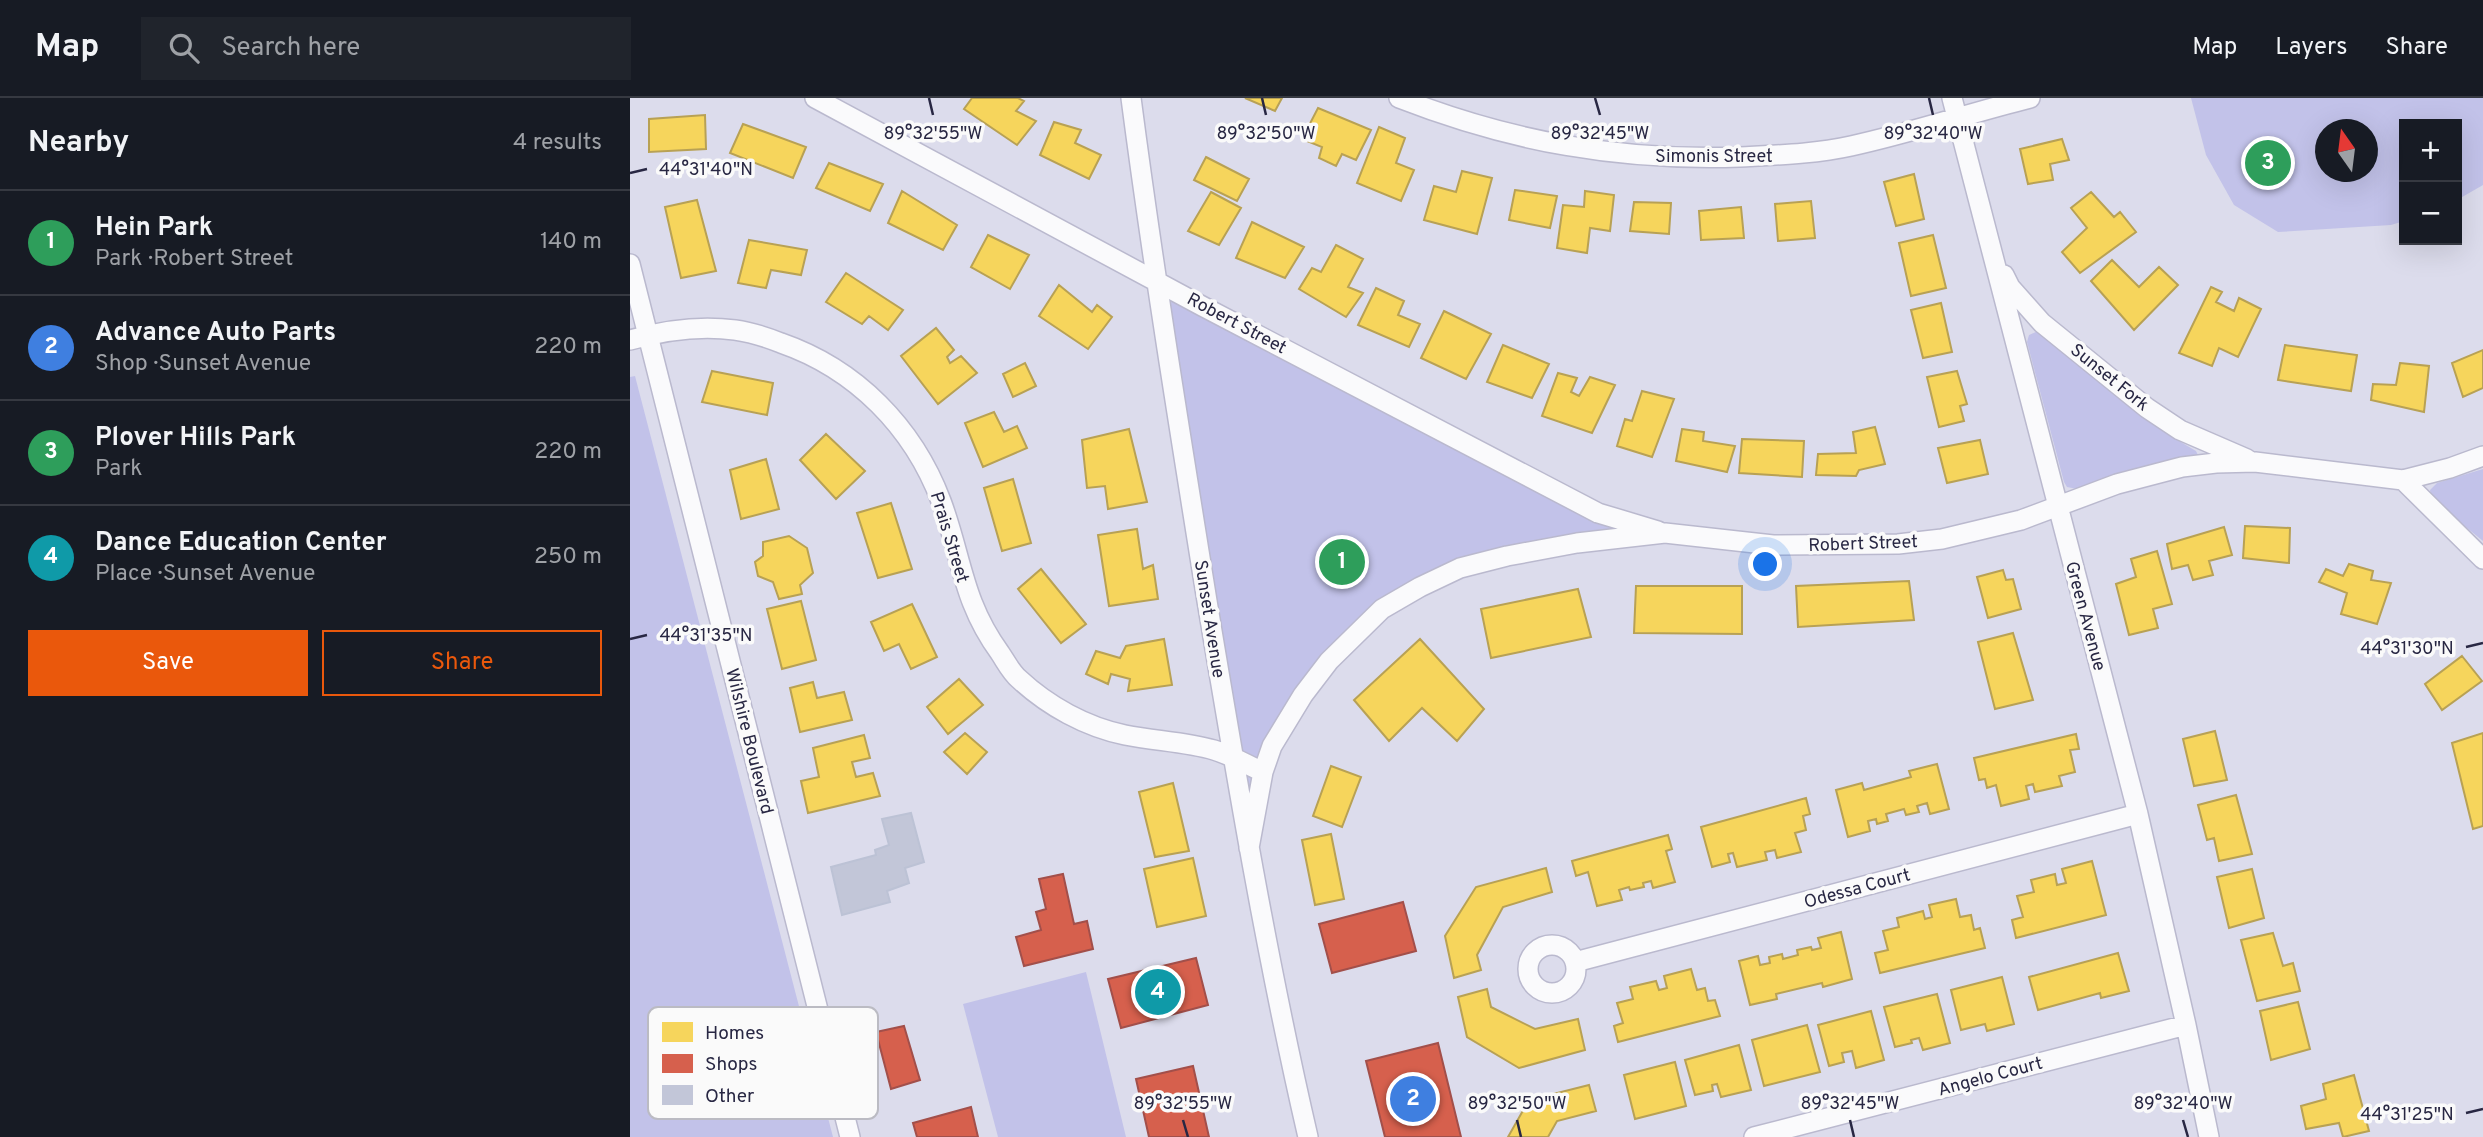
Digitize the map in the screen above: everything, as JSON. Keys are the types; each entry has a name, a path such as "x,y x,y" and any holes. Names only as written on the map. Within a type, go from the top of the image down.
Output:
{"street":[{"name":"Robert Street","path":"815,98 1202,306 1598,513 1665,533 1773,545 1898,544 1985,530 2057,508"},
{"name":"Sunset Avenue","path":"1131,98 1155,279 1233,758 1283,1029 1308,1137"},
{"name":"Simonis Street","path":"1399,98 1451,118 1553,145 1629,155 1702,158 1781,155 1849,146 1955,107 2029,98"},
{"name":"Green Avenue","path":"1955,107 2138,814 2209,1137"},
{"name":"Sunset Fork","path":"1994,256 2010,288 2042,323 2147,408 2180,430 2255,462"},
{"name":"Wilshire Boulevard","path":"630,264 639,337 816,1007"},
{"name":"Prais Street","path":"639,337 672,330 737,330 788,345 839,371 864,389 887,412 909,439 927,468 942,503 968,596 981,626 1017,677 1064,712 1094,725 1123,734 1215,750 1263,772"},
{"name":"Sunset Fork","path":"2057,508 2118,484 2171,470 2216,463 2255,462 2403,480 2483,456"},
{"path":"2403,480 2483,559"},
{"name":"Robert Street","path":"1249,848 1263,772 1272,746 1303,695 1329,661 1382,609 1420,587 1472,565 1577,543 1665,533"},
{"name":"Odessa Court","path":"1575,962 2138,814"},
{"name":"Angelo Court","path":"1754,1137 2186,1025"},
{"name":"Wilshire Boulevard","path":"845,1119 850,1137"}],"shaded area":[{"path":"2191,98 2483,98 2483,185 2462,197 2462,119 2399,119 2399,223 2278,232 2234,205 2206,155"},
{"path":"1155,279 1486,455 1665,533 1507,556 1382,609 1285,722 1249,848"},
{"path":"2038,331 2124,402 2198,455 2077,489 2067,487 2027,342 2029,335"},
{"path":"635,376 799,1007 648,1007 648,1119 828,1119 833,1137 630,1137 630,377"},
{"path":"2483,469 2483,541 2435,502 2430,490 2437,483"},
{"path":"1086,972 1126,1137 998,1137 963,1004"}],"building: Homes":[{"path":"972,98 1018,98 1024,101 1016,111 1036,121 1017,145 964,109"},
{"path":"1245,98 1282,98 1275,111"},
{"path":"1318,108 1371,130 1356,160 1342,154 1336,166 1319,158 1322,147 1302,139"},
{"path":"705,115 706,149 649,152 649,119"},
{"path":"1054,122 1081,130 1075,143 1101,155 1089,179 1040,155"},
{"path":"743,124 806,147 793,178 730,153"},
{"path":"1379,127 1405,138 1396,163 1414,170 1401,201 1357,183"},
{"path":"2062,139 2069,160 2050,164 2053,180 2028,184 2020,149"},
{"path":"1206,157 1249,179 1237,201 1194,180"},
{"path":"829,163 883,184 870,211 816,188"},
{"path":"1462,171 1492,178 1477,234 1424,220 1434,186 1456,192"},
{"path":"1914,174 1924,219 1896,226 1884,182"},
{"path":"1515,190 1557,196 1550,228 1509,220"},
{"path":"902,191 957,225 943,250 888,223"},
{"path":"1585,191 1614,195 1610,231 1590,228 1587,253 1557,248 1563,205 1584,207"},
{"path":"1211,192 1241,208 1219,245 1188,231"},
{"path":"2091,192 2114,217 2120,212 2136,232 2080,273 2062,252 2087,228 2071,208"},
{"path":"697,200 716,271 681,278 665,207"},
{"path":"1811,201 1815,238 1778,241 1775,204"},
{"path":"1634,202 1671,203 1669,234 1630,231"},
{"path":"1741,207 1744,238 1701,240 1699,211"},
{"path":"1252,222 1304,247 1285,278 1236,258"},
{"path":"988,235 1029,255 1010,289 971,267"},
{"path":"1933,235 1946,288 1911,296 1899,243"},
{"path":"749,240 807,250 801,275 771,270 766,288 738,283"},
{"path":"1336,245 1363,259 1348,287 1363,293 1346,317 1299,289 1312,268 1321,272"},
{"path":"2112,260 2139,287 2159,267 2178,285 2134,330 2091,281"},
{"path":"846,273 903,310 888,330 869,316 862,324 826,302"},
{"path":"1059,285 1092,312 1097,305 1112,317 1088,349 1039,316"},
{"path":"2211,287 2222,292 2216,302 2234,311 2239,298 2261,309 2238,357 2219,348 2212,366 2179,353"},
{"path":"1376,288 1404,301 1398,315 1420,324 1409,347 1358,325"},
{"path":"1941,303 1952,352 1923,358 1911,310"},
{"path":"1444,311 1491,334 1466,379 1421,358"},
{"path":"936,328 954,350 947,357 950,363 961,356 977,373 938,404 901,356"},
{"path":"1503,345 1549,364 1532,398 1487,382"},
{"path":"2285,345 2357,355 2351,391 2278,380"},
{"path":"2483,350 2483,388 2463,397 2452,363"},
{"path":"1025,363 1036,386 1013,397 1003,374"},
{"path":"2400,363 2429,366 2424,412 2371,400 2373,384 2396,385"},
{"path":"712,371 773,383 767,415 702,402"},
{"path":"1957,371 1967,404 1960,406 1964,421 1939,427 1927,377"},
{"path":"1558,373 1577,378 1571,392 1579,396 1590,377 1615,385 1592,433 1542,416"},
{"path":"1642,391 1674,399 1652,457 1617,446 1625,419 1632,421"},
{"path":"994,412 1004,432 1017,426 1027,448 983,467 965,423"},
{"path":"1875,427 1885,464 1859,470 1856,476 1816,475 1818,454 1856,453 1853,432"},
{"path":"1129,429 1147,502 1108,509 1105,486 1087,488 1082,440"},
{"path":"1682,429 1704,432 1703,441 1735,446 1727,472 1676,461"},
{"path":"826,434 865,471 836,499 800,460"},
{"path":"1742,439 1804,441 1802,477 1739,473"},
{"path":"1980,440 1988,474 1947,483 1938,448"},
{"path":"766,459 779,509 741,519 730,470"},
{"path":"1013,479 1031,543 1002,551 984,488"},
{"path":"891,503 912,569 878,578 857,513"},
{"path":"2245,526 2290,528 2289,563 2243,558"},
{"path":"2224,527 2232,555 2209,561 2213,575 2193,580 2188,565 2172,569 2167,544"},
{"path":"1137,529 1143,569 1153,565 1158,599 1109,606 1098,535"},
{"path":"789,536 807,548 813,573 800,585 802,594 779,599 773,582 758,576 755,562 763,556 763,542"},
{"path":"2157,551 2172,604 2153,609 2158,628 2129,635 2116,584 2136,577 2131,559"},
{"path":"2349,564 2373,571 2371,580 2391,583 2377,624 2341,614 2347,593 2319,582 2326,569 2343,576"},
{"path":"1041,569 1086,624 1061,643 1018,589"},
{"path":"2003,570 2006,580 2013,579 2021,609 1988,618 1977,577"},
{"path":"1909,581 1914,620 1798,627 1796,586"},
{"path":"1636,586 1742,586 1742,634 1634,633"},
{"path":"1578,589 1591,637 1491,658 1481,609"},
{"path":"801,601 816,660 782,669 767,609"},
{"path":"912,604 937,657 911,669 899,644 884,651 871,622"},
{"path":"2013,633 2033,700 1995,709 1978,642"},
{"path":"1164,639 1172,685 1128,691 1130,679 1111,674 1108,684 1086,674 1096,651 1120,658 1126,646"},
{"path":"1420,639 1484,709 1457,741 1422,708 1389,741 1354,700"},
{"path":"2462,656 2482,681 2442,710 2425,684"},
{"path":"959,679 983,705 948,734 927,707"},
{"path":"813,682 817,698 844,692 852,720 800,732 790,688"},
{"path":"2215,731 2227,780 2194,786 2183,739"},
{"path":"965,733 987,752 967,774 944,752"},
{"path":"2483,733 2483,826 2473,829 2452,743"},
{"path":"2076,734 2079,749 2070,750 2075,772 2059,776 2062,786 2035,792 2033,784 2026,786 2029,799 2001,806 1996,785 1987,788 1985,779 1979,780 1974,758"},
{"path":"864,735 870,758 852,762 856,777 873,773 880,796 808,813 801,781 819,777 813,748"},
{"path":"1937,764 1949,809 1930,814 1927,803 1917,806 1919,812 1906,815 1904,809 1886,814 1888,821 1877,824 1876,819 1868,821 1870,831 1848,837 1836,790 1862,783 1864,790 1911,777 1909,771"},
{"path":"1331,766 1361,777 1342,827 1313,816"},
{"path":"1173,783 1189,851 1155,857 1139,792"},
{"path":"2236,795 2252,854 2219,861 2214,838 2207,840 2198,805"},
{"path":"1806,798 1810,814 1803,816 1806,830 1795,833 1801,852 1777,858 1775,850 1765,852 1767,860 1737,867 1733,853 1728,854 1730,862 1712,867 1701,827"},
{"path":"1331,834 1344,899 1315,905 1302,840"},
{"path":"1668,835 1672,849 1666,851 1675,882 1653,888 1651,881 1643,883 1644,887 1619,890 1622,900 1597,906 1588,872 1576,876 1572,861"},
{"path":"1193,858 1206,916 1157,927 1144,869"},
{"path":"2092,861 2106,915 2016,938 2012,920 2023,917 2017,896 2034,892 2031,880 2055,874 2057,885 2066,883 2062,869"},
{"path":"1546,868 1552,892 1503,907 1477,955 1481,970 1454,978 1445,936 1476,887"},
{"path":"2252,869 2264,918 2229,928 2217,877"},
{"path":"1956,899 1960,917 1971,915 1974,930 1980,928 1985,948 1880,973 1875,953 1888,950 1883,931 1899,927 1897,918 1923,911 1925,919 1932,917 1929,905"},
{"path":"1841,932 1852,979 1823,987 1822,983 1776,994 1777,999 1750,1005 1739,961 1758,956 1760,965 1770,963 1769,957 1782,954 1783,959 1798,955 1797,950 1821,948 1818,938"},
{"path":"2273,933 2283,966 2293,963 2300,991 2257,1001 2241,940"},
{"path":"2118,953 2129,991 2101,998 2100,993 2038,1010 2029,977"},
{"path":"1691,969 1697,990 1705,988 1708,1001 1715,1000 1720,1016 1618,1042 1614,1026 1623,1023 1617,1003 1633,999 1630,987 1656,981 1659,990 1667,988 1664,976"},
{"path":"2002,977 2014,1024 1987,1031 1985,1024 1961,1030 1951,990"},
{"path":"1487,989 1491,1007 1535,1029 1578,1019 1585,1050 1519,1068 1467,1037 1458,997"},
{"path":"1937,994 1950,1043 1923,1050 1919,1038 1911,1040 1912,1043 1895,1047 1884,1007"},
{"path":"2298,1002 2310,1049 2271,1060 2260,1011"},
{"path":"1871,1011 1884,1060 1856,1068 1852,1051 1842,1053 1844,1062 1829,1066 1818,1025"},
{"path":"1807,1025 1820,1072 1764,1086 1752,1040"},
{"path":"1739,1045 1751,1090 1721,1097 1717,1084 1712,1085 1713,1091 1695,1095 1685,1060"},
{"path":"1675,1062 1686,1106 1635,1119 1624,1075"},
{"path":"2354,1075 2369,1131 2343,1137 2339,1123 2306,1129 2301,1106 2326,1099 2323,1084"},
{"path":"1589,1085 1596,1111 1557,1121 1548,1137 1508,1137 1529,1100"}],"building: Shops":[{"path":"1063,874 1074,924 1087,921 1093,949 1024,966 1016,937 1041,930 1036,912 1046,909 1039,879"},
{"path":"1403,902 1416,951 1332,973 1319,924"},
{"path":"1196,958 1208,1005 1121,1028 1108,979"},
{"path":"904,1026 920,1080 891,1089 878,1032"},
{"path":"1438,1043 1461,1137 1385,1137 1366,1061"},
{"path":"1193,1066 1209,1137 1149,1137 1136,1079"},
{"path":"971,1107 978,1137 917,1137 913,1123"}],"building: Other":[{"path":"911,813 924,862 905,868 909,883 887,891 890,902 842,915 831,867 876,855 875,850 889,845 882,819"}],"place":[{"name":"Plover Hills Park","path":"2268,163"},
{"name":"Hein Park","path":"1342,562"},
{"name":"Dance Education Center","path":"1158,992"},
{"name":"Advance Auto Parts","path":"1413,1099"}]}
